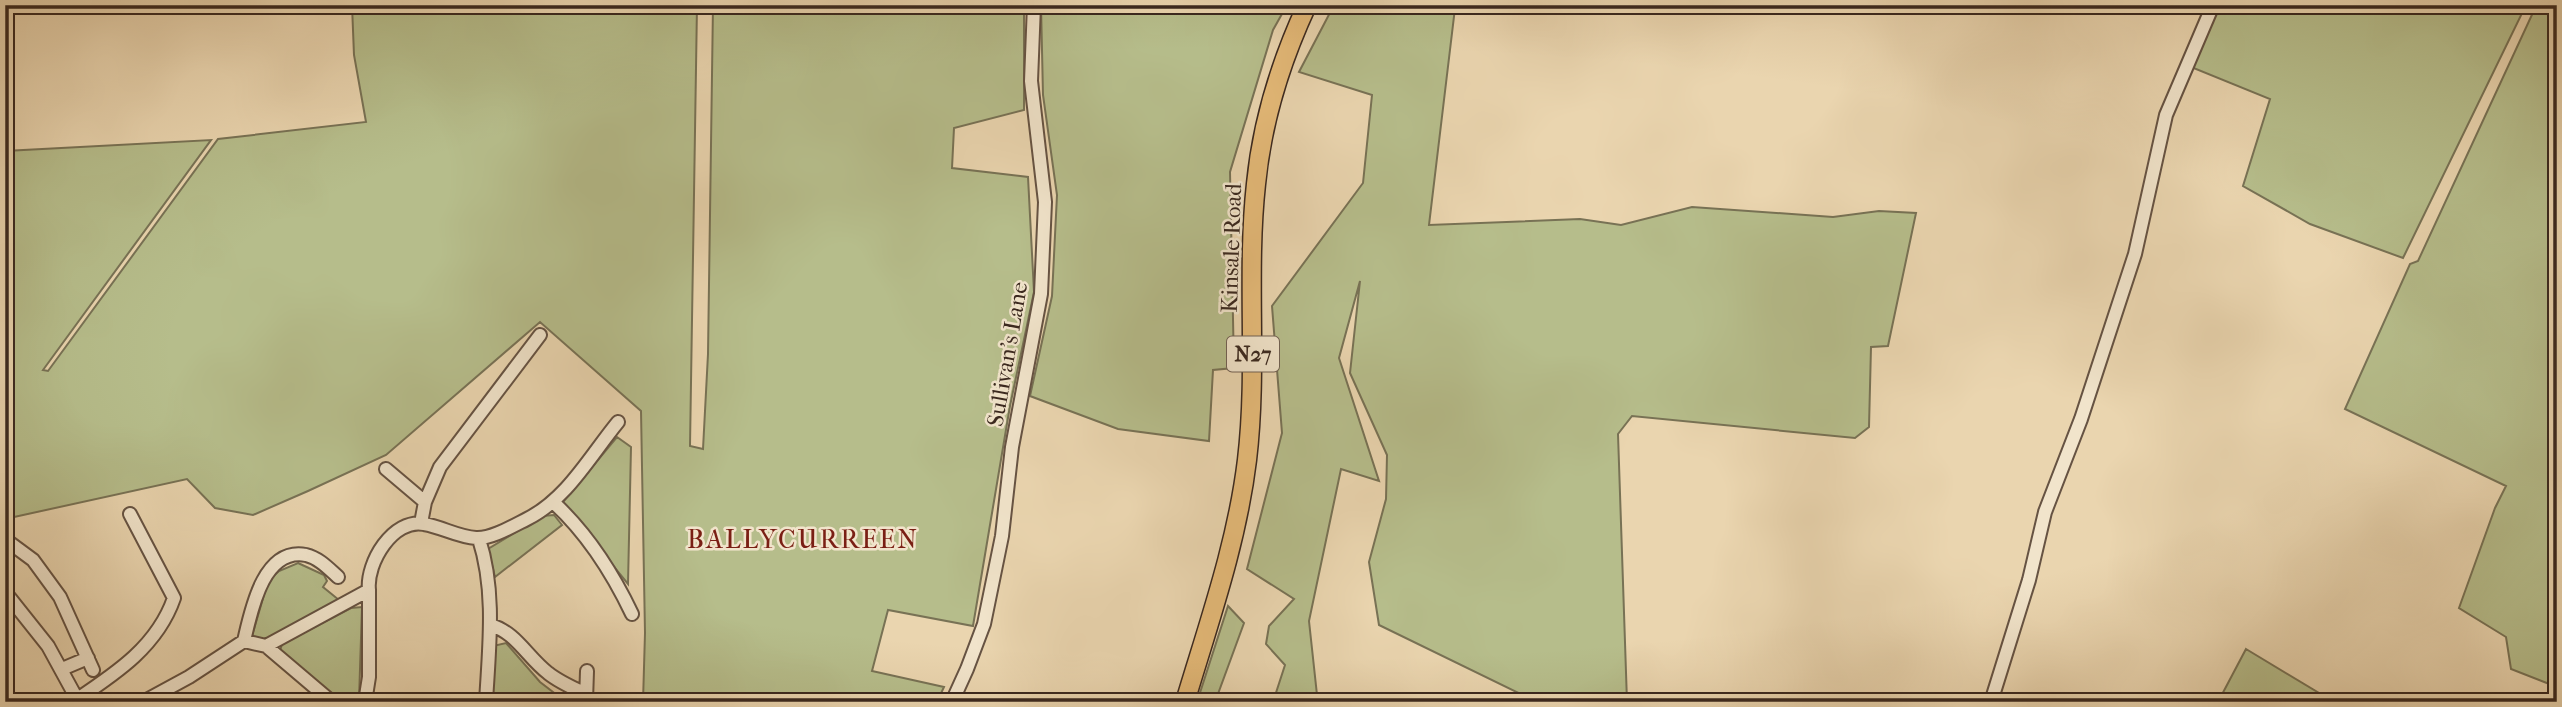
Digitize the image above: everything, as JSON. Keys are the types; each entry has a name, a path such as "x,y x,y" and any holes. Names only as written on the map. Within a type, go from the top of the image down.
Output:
{"highway":[{"name":"Kinsale Road","path":"1185,702 1235,528 1247,460 1253,382 1256,183 1277,81 1307,5"}],"street":[{"name":"Sullivan's Lane","path":"952,702 984,624 1002,536 1012,447 1041,294 1045,202 1031,81 1034,5"},
{"path":"1991,702 2029,580 2045,512 2081,419 2135,254 2165,115 2213,5"},
{"path":"421,523 425,502 440,467 540,335"},
{"path":"365,702 369,677 368,580 383,542 406,527 421,523 479,538 525,520 548,508 618,422"},
{"path":"386,469 425,502"},
{"path":"553,502 571,519 615,579 632,614"},
{"path":"5,592 48,646 75,700 138,655 169,614 174,598 168,582 130,514"},
{"path":"479,538 486,560 490,625 486,702"},
{"path":"5,544 10,543 33,560 60,597 90,664 62,670"},
{"path":"143,702 189,677 244,641 254,603 267,572 283,559 306,555 320,561 338,577"},
{"path":"266,646 369,590"},
{"path":"490,625 502,628 512,635 547,673 586,698"},
{"path":"244,641 266,646 332,702"},
{"path":"586,698 587,671"}],"green space":[{"path":"352,5 697,5 690,446 703,449 708,354 713,5 1024,5 1024,110 954,128 952,168 1028,177 1034,292 1010,406 973,626 888,610 872,671 944,687 937,702 643,702 645,633 641,411 540,322 386,455 253,515 215,508 187,479 5,519 5,151 211,140 43,370 48,371 218,139 366,122 354,55"},
{"path":"1041,5 1287,5 1273,30 1230,172 1234,368 1213,370 1209,441 1118,429 1030,396 1052,296 1057,195 1043,95"},
{"path":"1334,5 1450,5 1455,8 1429,225 1580,219 1621,225 1692,207 1833,217 1879,211 1916,213 1888,346 1871,347 1869,427 1855,438 1632,416 1618,434 1627,702 1537,702 1379,625 1369,562 1386,499 1387,455 1350,373 1360,281 1339,358 1379,481 1341,469 1309,621 1317,695 1315,702 1273,702 1285,665 1266,644 1269,626 1294,599 1247,569 1282,433 1272,306 1363,183 1372,95 1299,72"},
{"path":"2220,5 2526,5 2403,258 2310,224 2243,186 2270,99 2191,67"},
{"path":"2557,5 2557,687 2511,669 2506,637 2459,608 2495,508 2506,486 2345,409 2410,264 2418,261 2536,6"},
{"path":"617,437 631,447 628,584 562,503"},
{"path":"554,515 562,525 495,577 488,549 542,516"},
{"path":"298,563 324,575 327,581 323,587 339,600 263,642 252,636 268,581 279,571"},
{"path":"1228,606 1244,623 1215,702 1197,702"},
{"path":"362,607 359,700 340,702 280,651 282,644 351,608"},
{"path":"506,643 540,682 566,702 490,702 493,646"},
{"path":"2246,649 2334,702 2218,702"}],"district":[{"name":"BALLYCURREEN","path":"803,539"}]}
